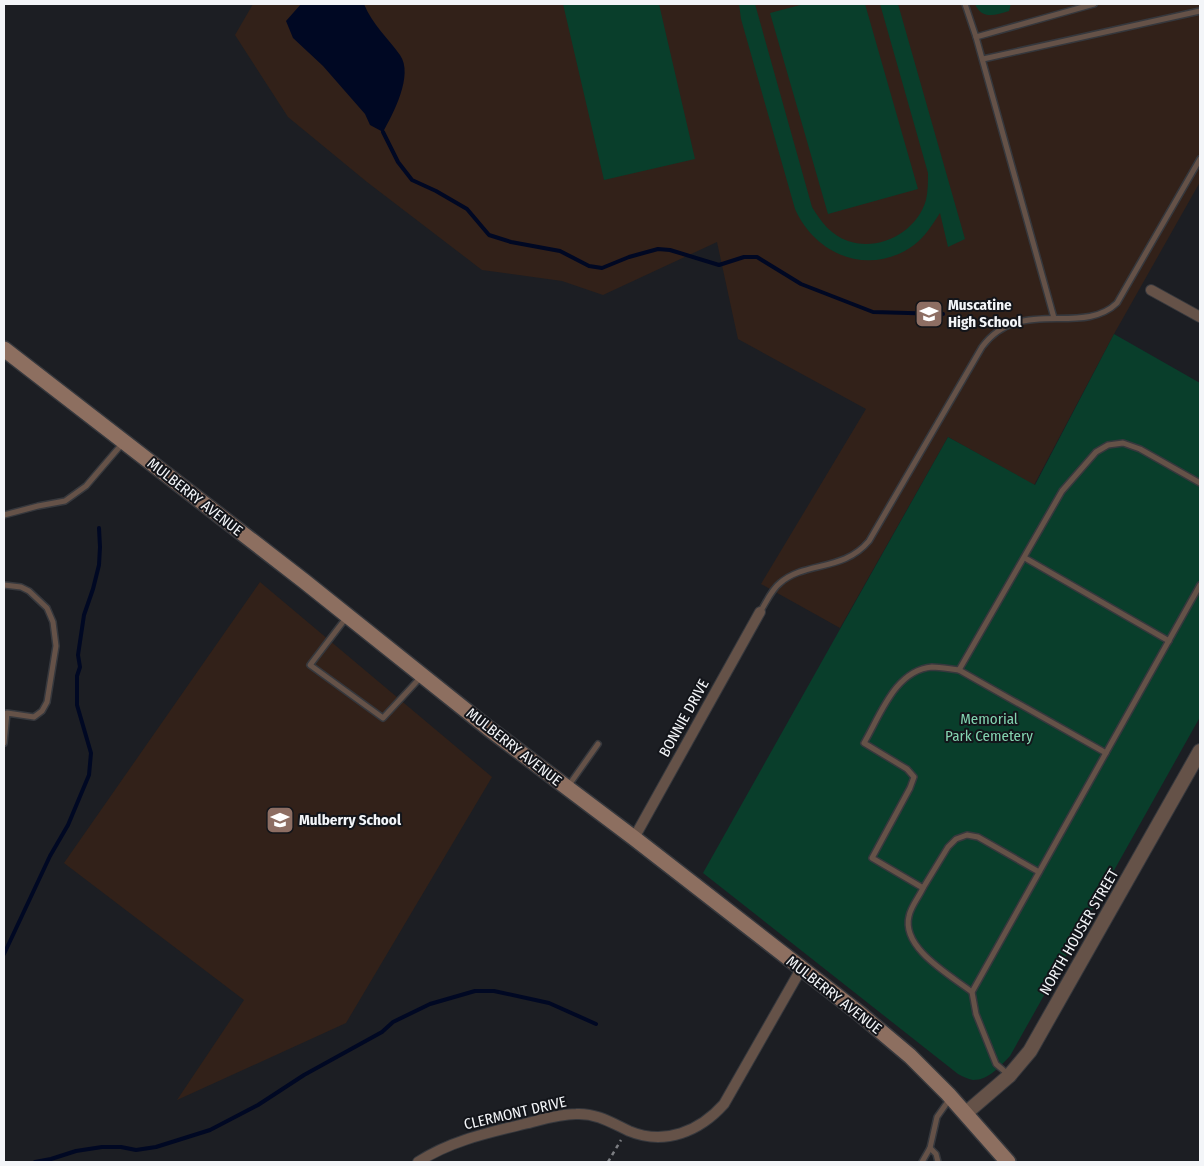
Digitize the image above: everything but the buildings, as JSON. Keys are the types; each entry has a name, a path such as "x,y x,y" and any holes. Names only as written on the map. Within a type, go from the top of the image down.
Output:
{"main road":[{"name":"MULBERRY AVENUE","path":"4,350 859,1013 910,1056 966,1113 1008,1162"}],"street":[{"path":"1151,290 1200,317"},
{"name":"BONNIE DRIVE","path":"634,838 760,612"},
{"name":"NORTH HOUSER STREET","path":"966,1113 1009,1076 1030,1051 1200,751"},
{"name":"CLERMONT DRIVE","path":"418,1162 450,1144 465,1139 562,1115 594,1116 610,1121 639,1135 652,1137 669,1137 700,1125 713,1116 724,1104 801,969"}],"lane":[{"path":"965,4 976,37 1054,318"},
{"path":"976,37 1094,4"},
{"path":"982,60 1200,11"},
{"path":"760,612 780,583 801,573 840,562 852,556 869,541 982,347 993,333 1006,325 1015,323 1095,315 1111,309 1117,303 1200,159"},
{"path":"4,515 65,500 86,486 124,442"},
{"path":"959,670 1062,491 1096,452 1108,445 1123,443 1140,449 1200,483"},
{"path":"1025,558 1169,642"},
{"path":"4,585 21,587 29,591 47,608 53,622 56,646 47,702 42,711 34,717 7,713 4,743"},
{"path":"1009,1076 996,1064 976,1014 972,992 1200,585"},
{"path":"348,616 310,665 383,718 422,675"},
{"path":"923,888 872,858 910,788 914,777 907,769 864,743 893,692 910,673 931,667 959,670 1106,753"},
{"path":"567,788 598,744"},
{"path":"972,992 919,951 911,939 908,926 909,914 923,888 948,847 956,840 967,835 978,837 1039,872"},
{"path":"922,1162 930,1148 937,1117 951,1097"},
{"path":"930,1148 936,1154 938,1162"}],"path":[{"path":"608,1162 626,1130"}],"shaded area":[{"name":"Muscatine High School","path":"253,4 1200,4 1200,182 1114,334 1034,485 948,437 840,628 761,584 866,409 738,339 717,242 603,295 562,281 482,270 367,182 288,117 235,35"},
{"name":"Mulberry School","path":"260,582 492,777 346,1023 177,1100 244,1000 64,863"}],"green space":[{"path":"563,4 659,4 695,159 604,180"},
{"path":"739,4 755,4 812,207 823,223 836,235 860,244 872,244 895,237 906,230 921,211 927,193 928,173 880,4 898,4 965,239 948,247 940,213 918,242 897,255 880,259 863,260 846,257 816,239 804,225 795,209 741,19"},
{"path":"804,4 865,4 918,189 828,214 770,13"},
{"path":"975,4 1011,4 1009,11 989,15 981,12"},
{"name":"Memorial Park Cemetery","path":"1114,334 1200,383 1200,717 1010,1056 989,1075 973,1080 958,1074 703,873 948,437 1035,485"}],"water":[{"path":"301,4 364,4 376,24 400,55 404,63 403,83 392,115 383,132 370,125 365,114 323,66 293,38 286,21"}],"waterway":[{"path":"383,132 398,162 412,180 467,209 489,235 511,242 560,251 589,266 602,268 629,257 658,249 670,250 719,265 744,257 757,257 801,284 873,312 943,314"},
{"path":"4,954 50,856 68,825 89,775 91,753 77,705 77,676 80,667 78,655 84,615 99,565 99,528"},
{"path":"35,1162 76,1151 102,1147 121,1147 136,1150 156,1147 210,1130 258,1105 304,1075 382,1032 393,1022 430,1004 475,991 494,991 549,1003 596,1024"}],"place":[{"name":"Muscatine High School","path":"929,314"},
{"name":"Mulberry School","path":"280,820"}]}
